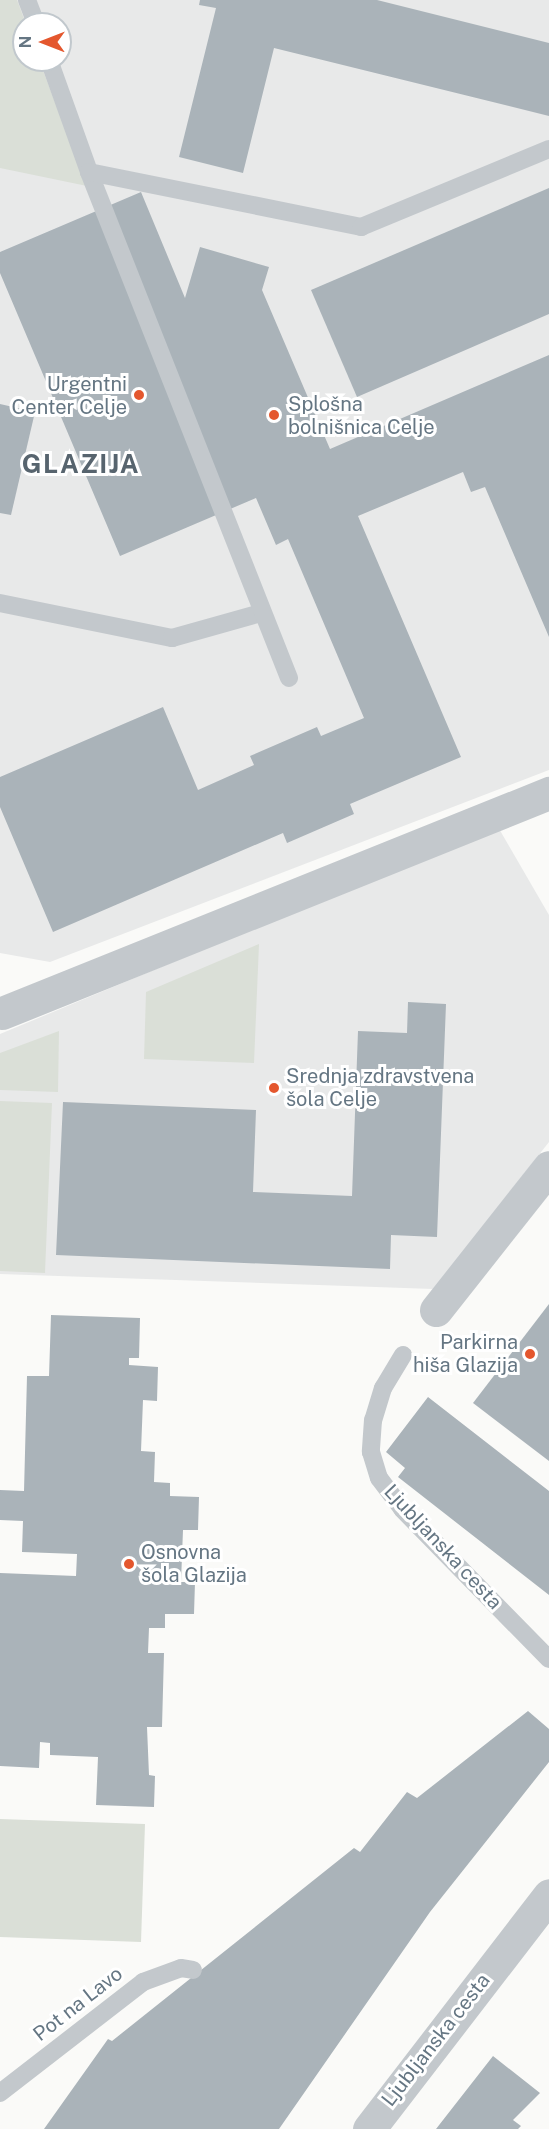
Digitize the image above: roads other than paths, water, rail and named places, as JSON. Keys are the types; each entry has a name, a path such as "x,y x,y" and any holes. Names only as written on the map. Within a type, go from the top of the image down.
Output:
{"street":[{"path":"1,1012 549,793"},
{"path":"436,1310 549,1167"},
{"name":"Ljubljanska cesta","path":"369,2129 549,1895"}],"lane":[{"path":"53,72 89,172 261,613 289,678"},
{"path":"89,172 361,227 549,149"},
{"path":"0,603 172,638 261,613"},
{"name":"Ljubljanska cesta","path":"403,1355 383,1388 373,1420 370,1452 379,1478 402,1509 549,1659"},
{"name":"Pot na Lavo","path":"0,2093 143,1982 181,1968 193,1970"}],"place":[{"name":"Urgentni Center Celje","path":"139,395"},
{"name":"Splošna bolnišnica Celje","path":"274,415"},
{"name":"Srednja zdravstvena šola Celje","path":"274,1088"},
{"name":"Parkirna hiša Glazija","path":"530,1354"},
{"name":"Osnovna šola Glazija","path":"129,1564"}],"district":[{"name":"GLAZIJA","path":"81,464"}]}
